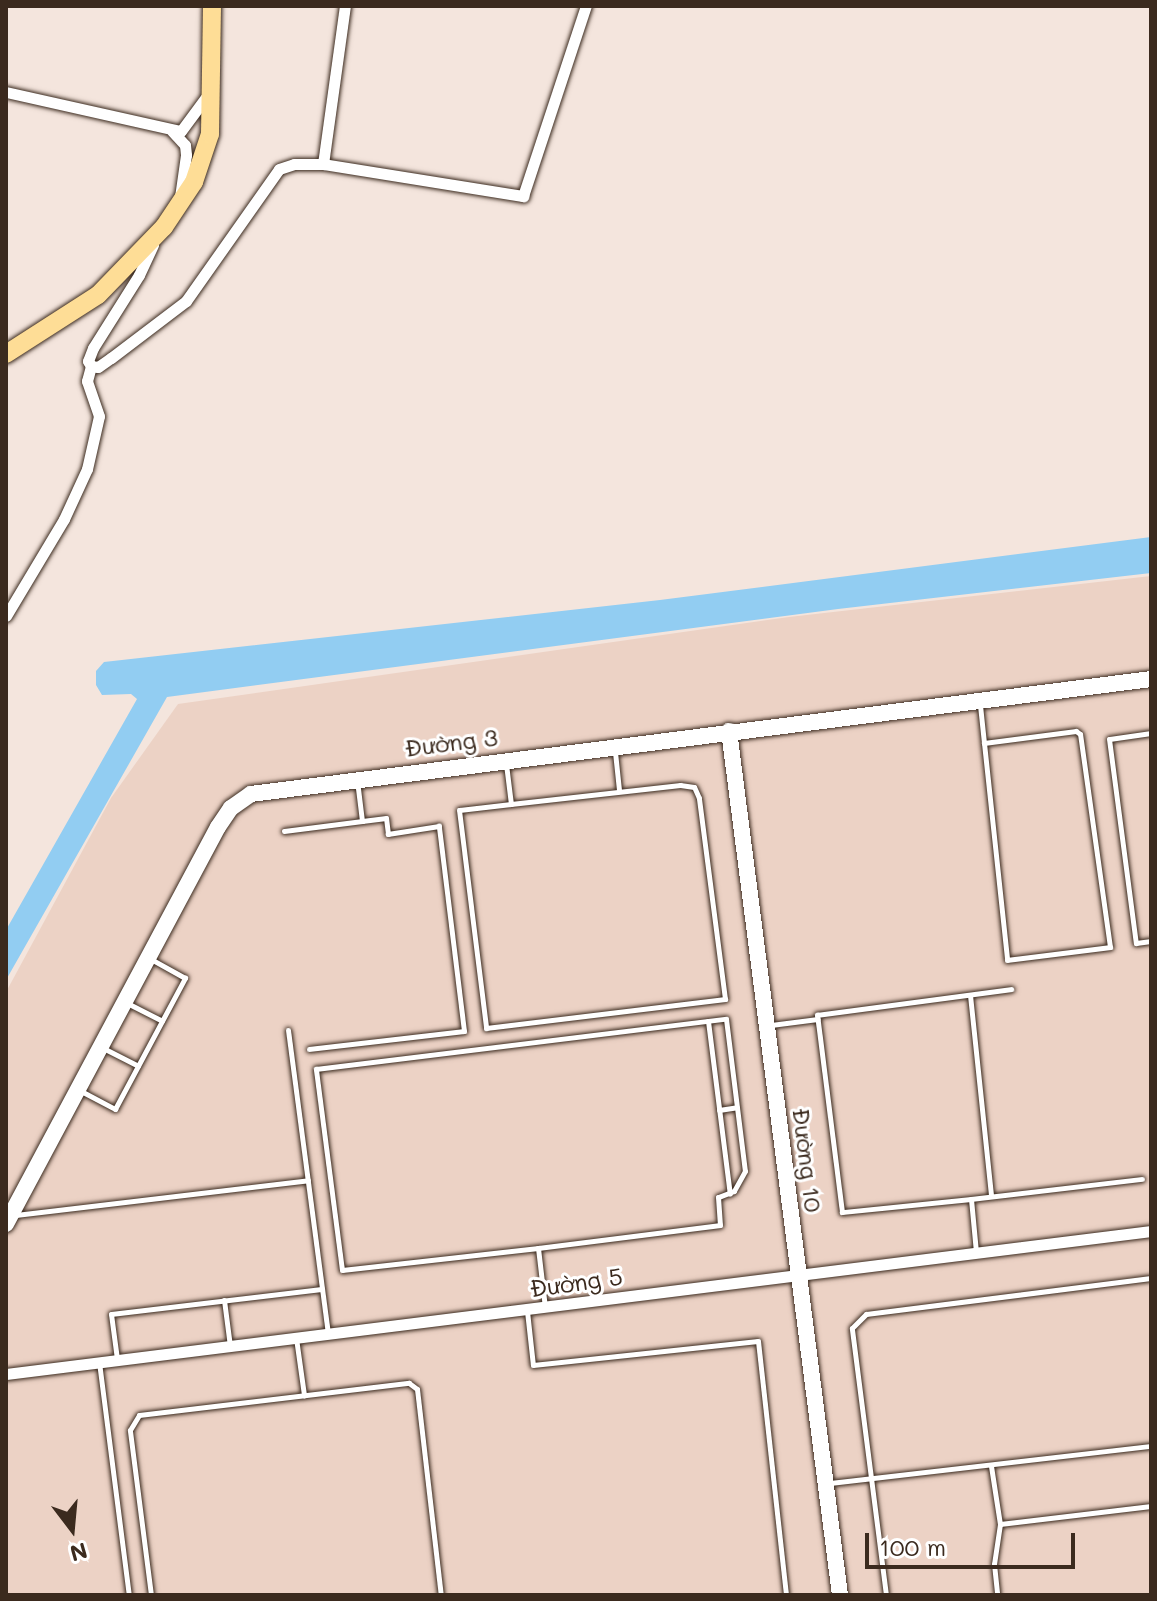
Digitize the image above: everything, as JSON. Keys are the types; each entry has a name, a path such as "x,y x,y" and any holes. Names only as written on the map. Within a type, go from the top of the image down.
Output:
{"main road":[{"path":"6,354 98,295 159,233 179,204 205,155 210,134 212,6"}],"street":[{"path":"323,164 345,6"},
{"path":"91,366 98,367 186,301 268,180 279,169 294,164 323,164 524,195 586,6"},
{"path":"6,92 172,131 187,126 211,90"},
{"path":"172,131 185,145 186,155 179,204"},
{"path":"6,616 64,519 87,469 99,416 87,381 91,366 88,361 139,275 159,233"},
{"name":"Đường 3","path":"8,1220 231,808 251,794 614,745 1151,679"},
{"name":"Đường 10","path":"729,731 840,1595"},
{"name":"Đường 5","path":"6,1374 1151,1231"}],"lane":[{"path":"979,700 1007,960 1110,947 1084,740 1076,731 984,743"},
{"path":"1151,733 1109,739 1136,943 1151,941"},
{"path":"614,745 619,791"},
{"path":"506,759 511,804"},
{"path":"357,778 362,821"},
{"path":"690,784 697,791 725,999 486,1028 459,810 511,804 690,784"},
{"path":"284,831 386,818 388,834 439,826 464,1031 309,1049"},
{"path":"78,1089 115,1109 185,978 149,957"},
{"path":"1011,989 817,1015 842,1212 1142,1179"},
{"path":"970,995 991,1197"},
{"path":"125,1001 162,1021"},
{"path":"726,1019 737,1107 745,1171 742,1180 730,1194 718,1197 720,1225 342,1270 316,1069 726,1019"},
{"path":"767,1025 818,1019"},
{"path":"708,1021 730,1194"},
{"path":"288,1030 328,1334"},
{"path":"101,1046 138,1066"},
{"path":"719,1110 737,1107"},
{"path":"8,1220 308,1180"},
{"path":"971,1199 977,1253"},
{"path":"538,1248 545,1309"},
{"path":"886,1595 852,1328 866,1314 1151,1278"},
{"path":"117,1360 111,1314 322,1289"},
{"path":"224,1300 230,1346"},
{"path":"527,1311 533,1365 758,1341 786,1595"},
{"path":"296,1338 304,1395"},
{"path":"99,1362 129,1595"},
{"path":"151,1595 130,1430 139,1415 409,1383 417,1389 441,1595"},
{"path":"826,1483 1151,1446"},
{"path":"991,1466 1000,1524 994,1564 997,1595"},
{"path":"1000,1524 1151,1506"}],"shaded area":[{"path":"1151,576 1151,1595 6,1595 6,992 111,798 178,704 789,617"}],"water":[{"path":"1151,537 1151,573 838,609 167,697 6,980 6,930 137,699 131,694 102,695 96,685 96,671 104,662 660,600"}]}
